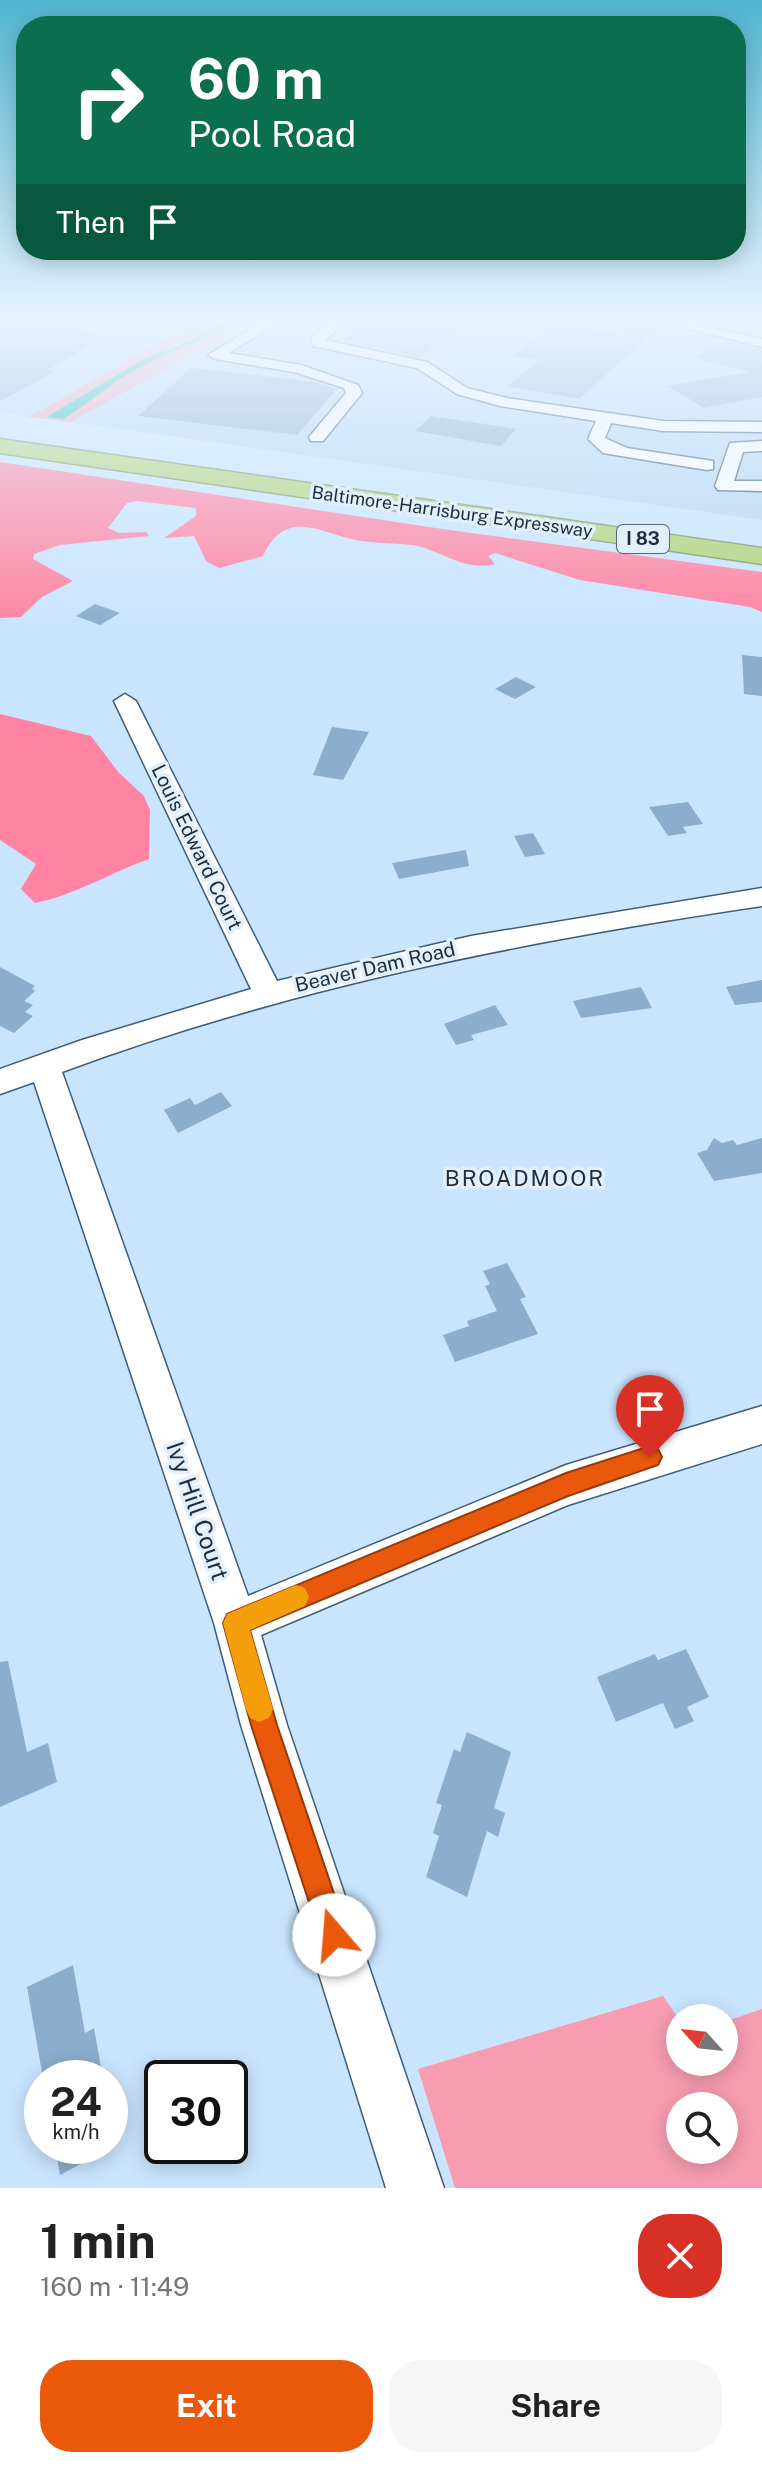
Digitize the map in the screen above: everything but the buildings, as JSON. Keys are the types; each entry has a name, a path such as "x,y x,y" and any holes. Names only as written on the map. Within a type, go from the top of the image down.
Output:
{"highway":[{"name":"Baltimore-Harrisburg Expressway","path":"1,431 762,532"},
{"name":"Baltimore-Harrisburg Expressway","path":"1,431 762,556"}],"street":[{"path":"317,437 326,426"},
{"path":"602,426 596,439 609,449 707,465"},
{"path":"668,426 762,427"},
{"path":"762,446 736,447 724,486 762,486"},
{"name":"Louis Edward Court","path":"125,701 268,993"},
{"name":"Beaver Dam Road","path":"0,1082 268,993 516,935 762,897"},
{"name":"Ivy Hill Court","path":"44,1065 236,1623 264,1725 415,2188"},
{"path":"236,1623 566,1485 762,1425"}],"shaded area":[{"path":"100,426 762,426 762,520"},
{"path":"0,462 449,530 762,572 762,612 750,607 580,580 495,553 488,556 495,564 476,566 425,548 360,541 301,527 281,533 263,556 219,568 206,561 194,536 164,538 196,516 196,508 137,501 127,503 108,528 119,533 146,532 149,536 60,545 34,554 33,559 73,581 42,597 21,617 0,618"},
{"path":"0,714 91,736 119,773 144,796 150,810 149,859 78,889 35,903 21,889 36,864 0,840"},
{"path":"663,1996 668,2004 666,2004 666,2076 738,2076 738,2017 762,2009 762,2188 455,2188 418,2069"}],"slow traffic":[{"path":"259,1709 236,1623 296,1597"}],"district":[{"name":"BROADMOOR","path":"525,1178"}],"route":[{"path":"334,1935 264,1725 236,1623 566,1485 650,1457"}]}
